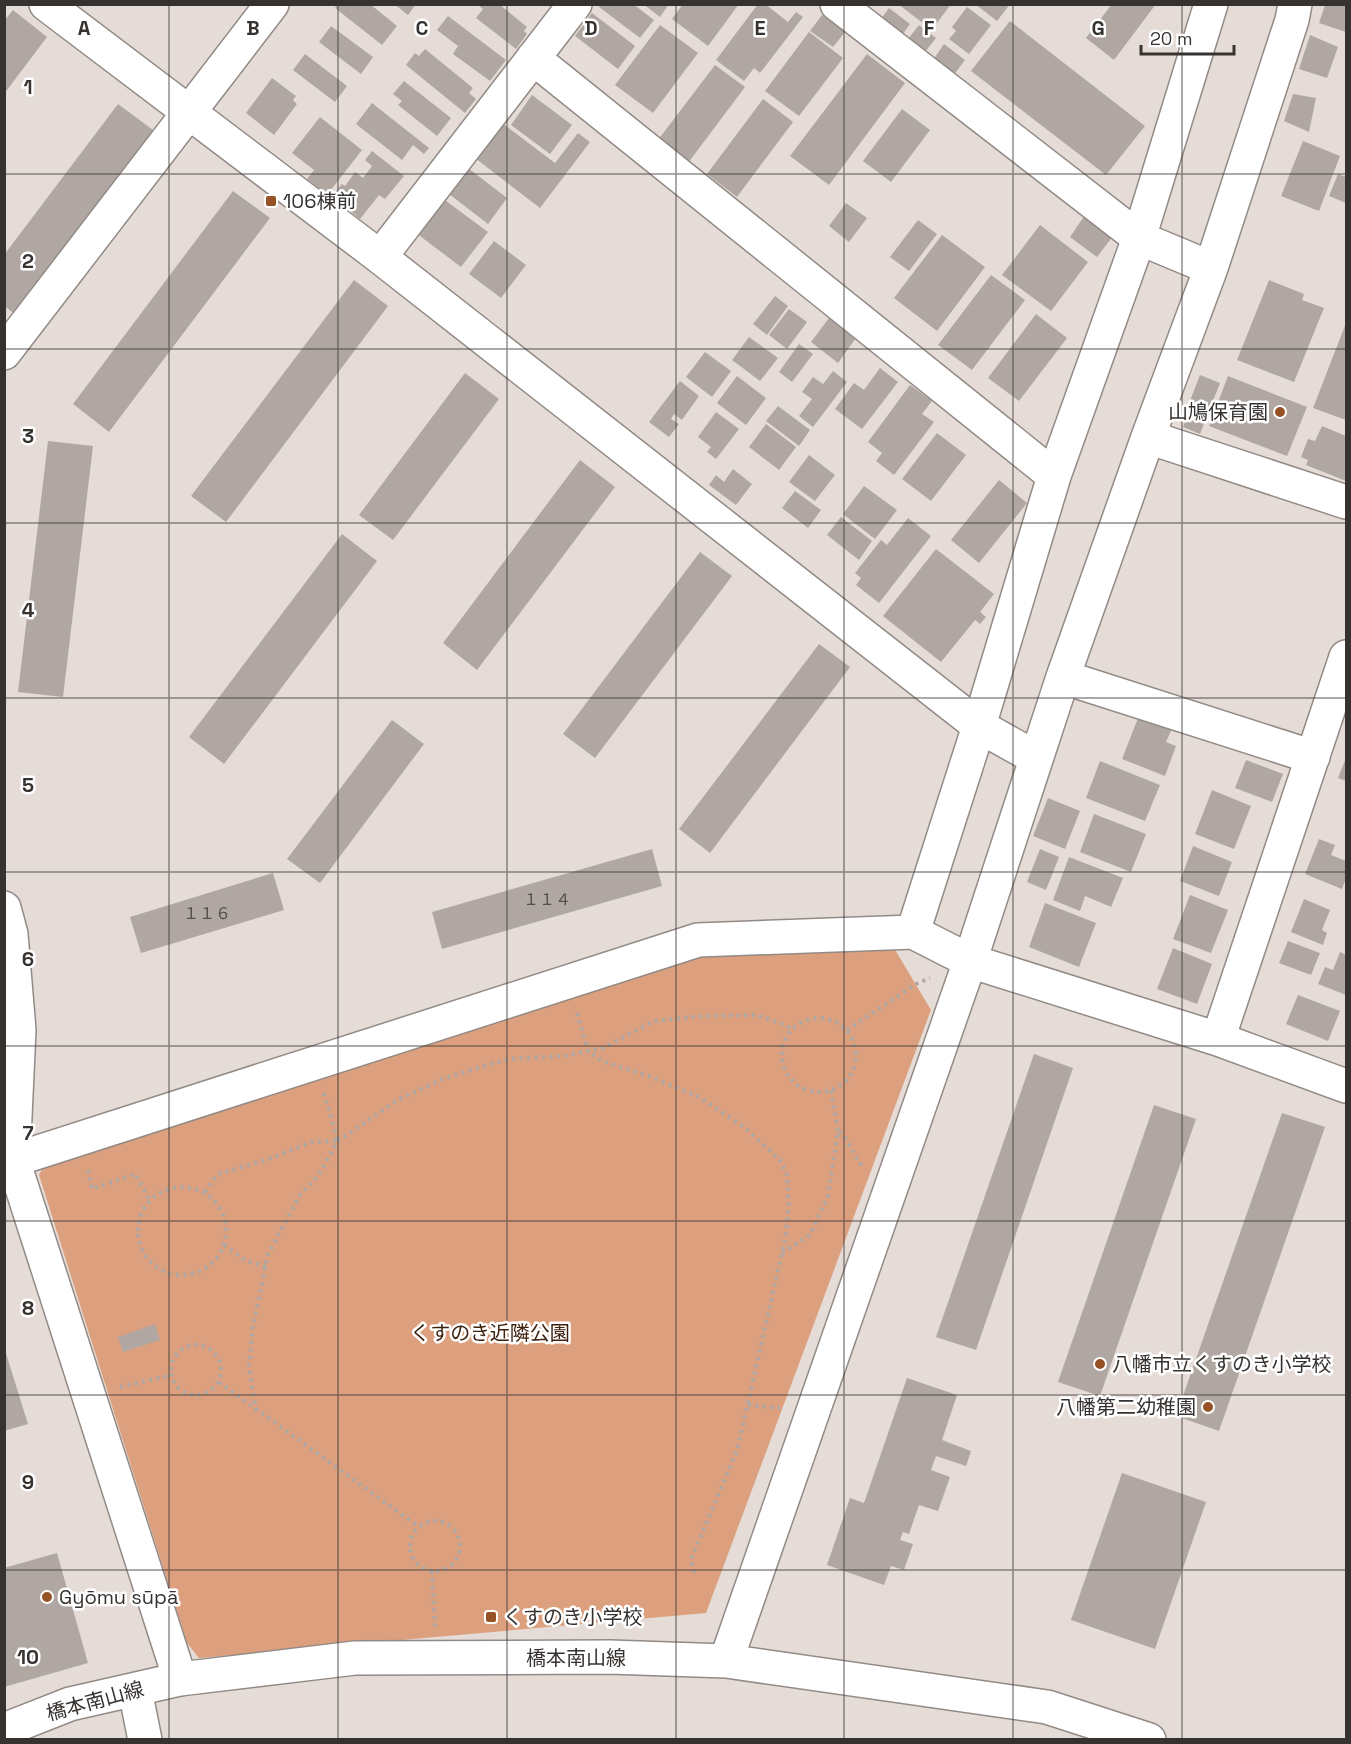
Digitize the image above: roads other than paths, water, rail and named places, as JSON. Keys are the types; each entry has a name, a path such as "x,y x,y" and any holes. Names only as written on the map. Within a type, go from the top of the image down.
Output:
{"street":[{"path":"46,4 380,257 979,726 1036,758"},
{"path":"4,353 273,4"},
{"path":"380,257 575,4"},
{"path":"837,4 1139,238 1211,268"},
{"path":"913,932 979,726 1054,476 1139,238 1211,4"},
{"path":"726,1661 970,961 1064,677 1148,437 1211,268 1292,20 1294,4"},
{"path":"534,58 1054,476"},
{"path":"1148,437 1347,502"},
{"path":"1218,1039 1347,657"},
{"path":"1064,677 1313,757"},
{"path":"4,908 11,934 19,1030 9,1162 180,1679"},
{"path":"9,1162 698,940 913,932 970,961 1218,1039 1347,1086"},
{"name":"橋本南山線","path":"4,1730 70,1704 180,1679 355,1658 610,1658 726,1661 1047,1707 1149,1740"},
{"path":"135,1690 145,1740"}],"place":[{"name":"106棟前","path":"271,201"},
{"name":"山鳩保育園","path":"1280,412"},
{"name":"八幡市立くすのき小学校","path":"1100,1364"},
{"name":"八幡第二幼稚園","path":"1208,1407"},
{"name":"Gyōmu sūpā","path":"47,1597"},
{"name":"くすのき小学校","path":"491,1617"}],"park label":[{"name":"くすのき近隣公園","path":"490,1333"}]}
